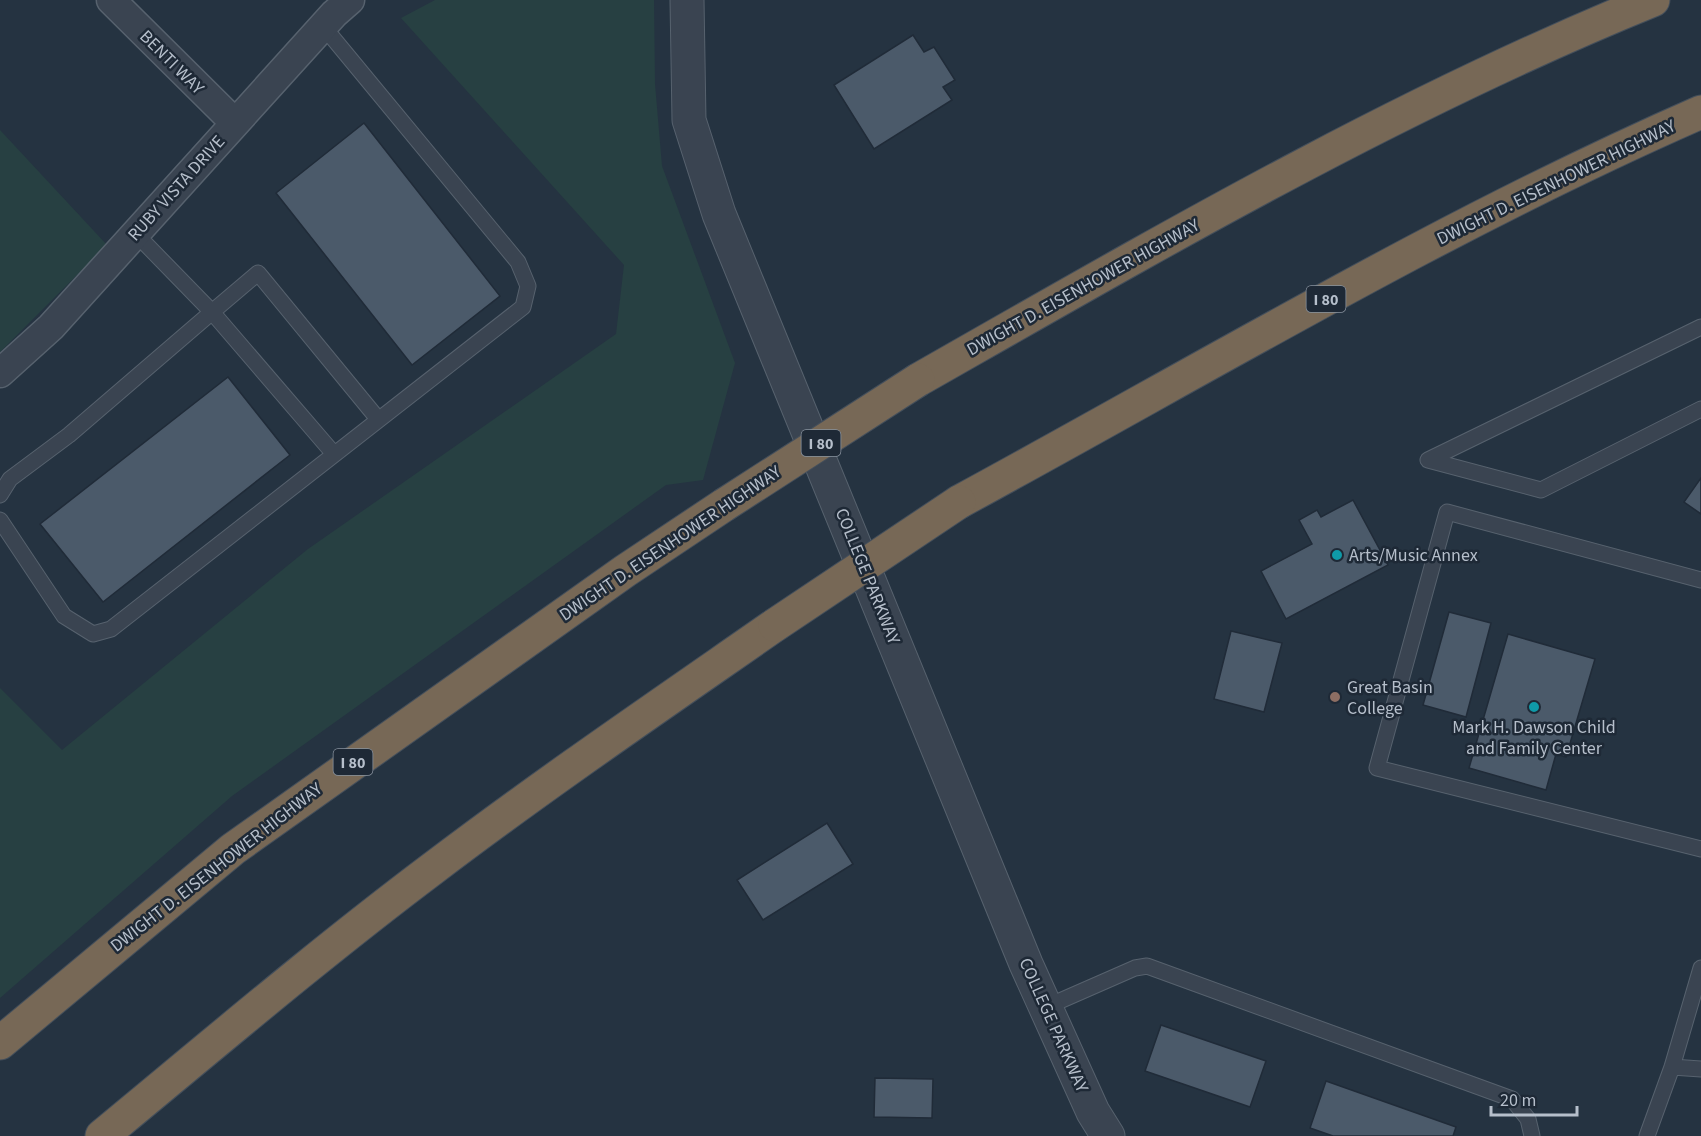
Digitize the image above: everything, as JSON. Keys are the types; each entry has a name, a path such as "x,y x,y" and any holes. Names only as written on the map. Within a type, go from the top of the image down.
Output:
{"highway":[{"name":"DWIGHT D. EISENHOWER HIGHWAY","path":"0,1043 233,849 577,604 724,505 918,380 1106,273 1361,134 1604,20 1653,0"},
{"name":"DWIGHT D. EISENHOWER HIGHWAY","path":"102,1136 265,1000 432,869 613,737 959,502 1394,261 1621,147 1701,112"}],"street":[{"name":"BENTI WAY","path":"111,0 235,123"},
{"name":"RUBY VISTA DRIVE","path":"0,373 51,327 323,26 350,0"},
{"name":"COLLEGE PARKWAY","path":"687,0 689,120 719,214 1046,1007 1093,1112 1108,1136"}],"lane":[{"path":"0,520 64,616 93,634 111,629 523,307 528,286 518,262 323,26"},
{"path":"135,233 212,312 334,454"},
{"path":"0,495 10,478 69,435 258,273 378,419"},
{"path":"1701,327 1428,460 1541,490 1701,409"},
{"path":"1701,580 1447,512 1377,768 1701,849"},
{"path":"1046,1007 1135,968 1147,966 1512,1099 1528,1119 1532,1136"},
{"path":"1647,1136 1672,1067 1701,968"},
{"path":"1672,1067 1701,1069"}],"green space":[{"path":"435,0 654,0 655,84 662,166 735,363 703,480 666,485 232,796 0,998 0,688 62,750 308,549 616,334 624,265 401,18"},
{"path":"0,130 107,245 0,352"}],"building":[{"path":"913,35 924,52 934,47 955,80 943,87 952,100 874,149 834,85"},
{"path":"364,123 500,296 412,365 276,193"},
{"path":"228,377 290,455 103,602 40,524"},
{"path":"1701,478 1701,514 1684,502"},
{"name":"Arts/Music Annex","path":"1353,500 1388,565 1286,619 1261,571 1312,544 1299,520 1317,510 1321,517"},
{"path":"1449,612 1491,623 1466,717 1423,705"},
{"path":"1231,631 1282,643 1264,712 1214,699"},
{"name":"Mark H. Dawson Child and Family Center","path":"1508,634 1595,659 1566,757 1556,754 1546,790 1469,768"},
{"path":"827,823 853,864 763,920 737,880"},
{"path":"1161,1025 1266,1061 1250,1107 1145,1071"},
{"path":"875,1078 933,1079 932,1118 874,1117"},
{"path":"1326,1081 1456,1127 1453,1136 1333,1136 1310,1128"}],"place":[{"name":"Arts/Music Annex","path":"1337,555"},
{"name":"Great Basin College","path":"1335,697"},
{"name":"Mark H. Dawson Child and Family Center","path":"1534,707"}]}
